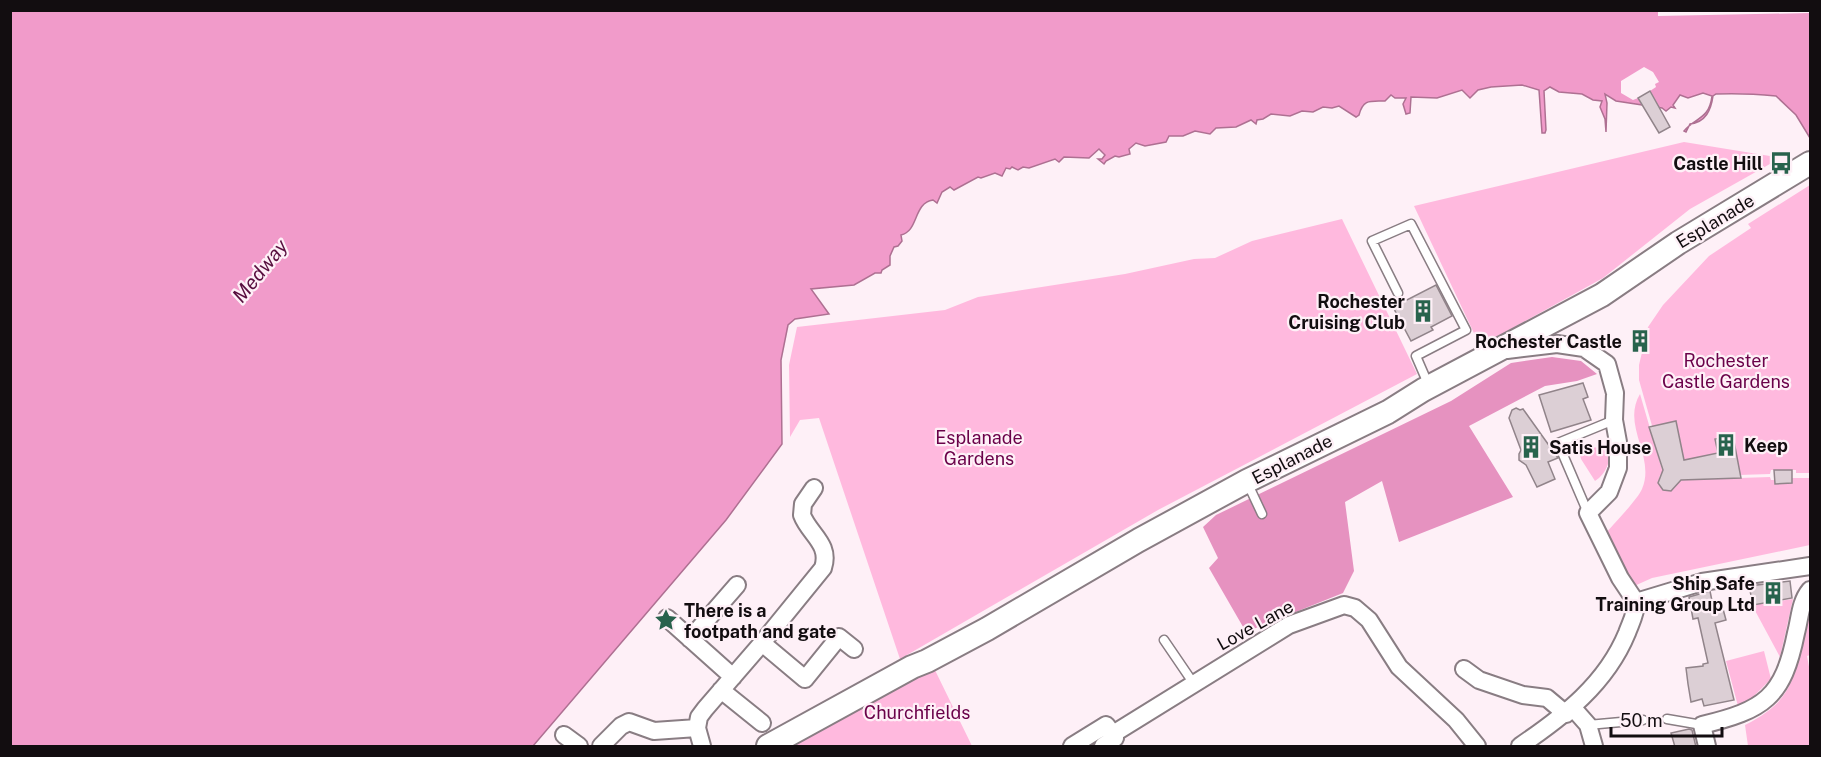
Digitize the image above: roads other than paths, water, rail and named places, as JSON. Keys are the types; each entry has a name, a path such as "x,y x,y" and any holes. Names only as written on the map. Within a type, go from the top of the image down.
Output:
{"street":[{"name":"Esplanade","path":"768,747 912,667 987,629 1139,540 1246,482 1388,412 1602,295 1678,243 1810,163"},
{"path":"1496,351 1557,344 1584,348 1607,364 1614,393 1618,468 1609,492 1588,513 1620,578 1636,602 1636,612 1616,656 1598,681 1569,711 1520,747"},
{"path":"702,747 697,728 697,721 701,713 762,643 824,566 823,547 802,515 803,504 814,488"},
{"path":"1636,602 1702,582 1810,567"},
{"path":"690,639 737,585"},
{"path":"1707,747 1702,725 1750,711 1775,690 1787,669 1801,608 1810,590"},
{"name":"Love Lane","path":"1072,747 1106,725 1108,740 1289,626 1344,605 1356,608 1369,620 1399,667 1459,722 1477,747"},
{"path":"667,618 733,676"},
{"path":"762,643 805,679 838,637 854,649"},
{"path":"1464,669 1479,680 1523,695 1547,698 1569,711 1588,725 1594,747"},
{"path":"721,690 762,723"},
{"path":"601,747 618,728 631,722 654,731 697,728"},
{"path":"564,735 579,747"}],"lane":[{"path":"1398,293 1372,241 1411,224 1466,330 1416,356 1430,387"},
{"path":"1588,513 1558,443 1614,420"},
{"path":"1246,482 1262,514"},
{"path":"1164,640 1194,684"},
{"path":"1667,719 1702,725"},
{"path":"1588,725 1643,720"}],"water":[{"name":"Medway","path":"10,11 1810,11 1810,138 1796,115 1776,96 1716,94 1713,96 1711,106 1704,118 1692,124 1708,110 1712,96 1703,93 1688,98 1680,95 1673,105 1675,108 1671,107 1666,111 1662,108 1616,101 1605,94 1606,132 1605,119 1600,107 1602,101 1593,100 1582,94 1559,92 1550,87 1544,91 1546,130 1542,133 1539,90 1522,85 1478,90 1470,98 1462,90 1437,98 1411,97 1410,113 1406,114 1403,104 1406,98 1395,98 1391,95 1385,101 1371,101 1365,104 1356,117 1339,106 1323,107 1313,112 1302,111 1290,116 1271,114 1257,120 1256,124 1251,120 1236,127 1216,128 1210,134 1195,131 1183,136 1169,136 1166,142 1145,146 1136,143 1129,149 1130,154 1115,156 1104,164 1098,159 1102,159 1105,155 1099,149 1089,158 1064,157 1059,162 1055,159 1029,168 1023,167 1018,170 1012,167 1006,168 1002,176 995,173 978,177 954,190 950,187 942,192 937,203 933,200 922,206 911,228 901,235 902,241 894,247 890,256 890,265 881,273 875,273 854,285 811,289 829,314 795,319 788,325 781,360 782,444 726,520 533,746 11,746"}],"place":[{"name":"Castle Hill","path":"1781,163"},
{"name":"Rochester Cruising Club","path":"1423,311"},
{"name":"Rochester Castle","path":"1640,341"},
{"name":"Keep","path":"1726,445"},
{"name":"Satis House","path":"1531,447"},
{"name":"Ship Safe Training Group Ltd","path":"1773,593"},
{"name":"There is a footpath and gate","path":"666,620"}],"park label":[{"name":"Rochester Castle Gardens","path":"1726,370"},
{"name":"Esplanade Gardens","path":"979,447"},
{"name":"Churchfields","path":"917,712"}]}
